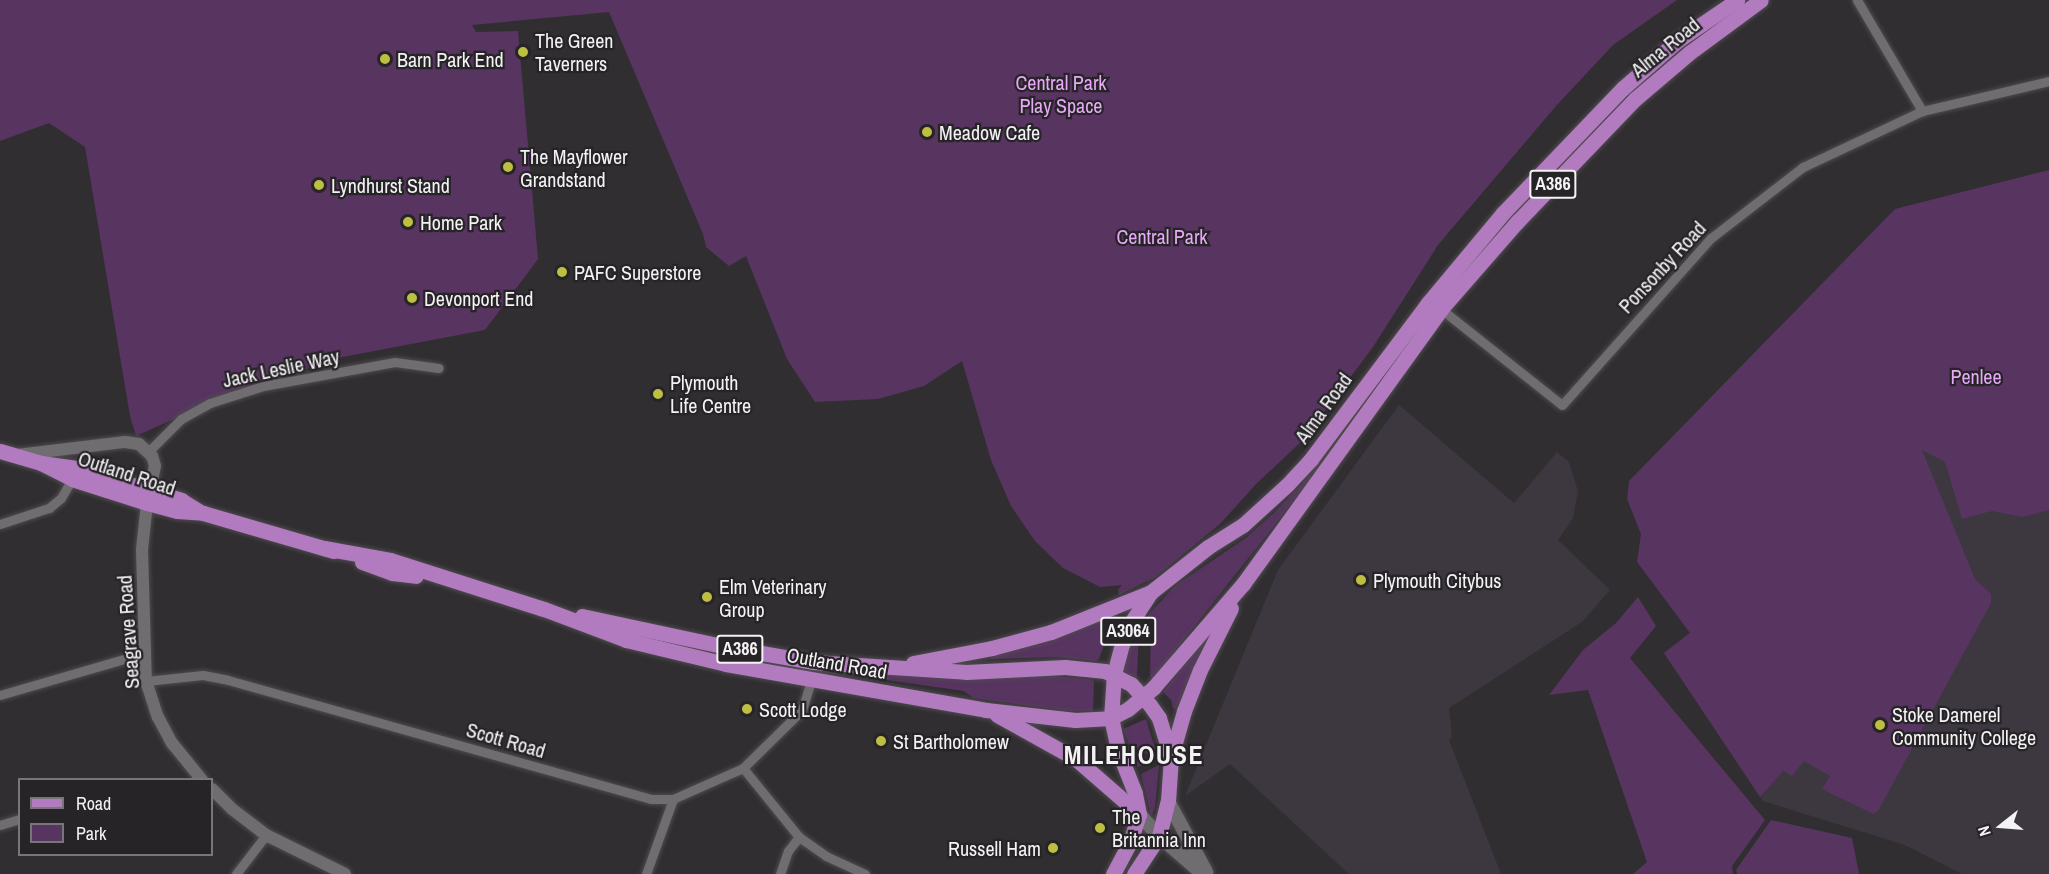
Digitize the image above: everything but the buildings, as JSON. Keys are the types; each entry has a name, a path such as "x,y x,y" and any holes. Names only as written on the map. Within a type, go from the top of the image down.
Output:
{"main road":[{"name":"Alma Road","path":"1111,718 1114,674 1122,644 1134,618 1151,592 1208,547 1243,525 1287,485 1311,459 1428,303 1510,205 1623,88 1677,41 1737,0"},
{"name":"Alma Road","path":"1111,718 1144,697 1243,584 1441,309 1517,222 1635,99 1689,52 1761,0"},
{"name":"Outland Road","path":"0,452 41,463 75,468 148,496 177,512 203,513 324,548 392,573 449,580 544,609 626,640 812,681 986,710 1075,720 1111,718"},
{"name":"Outland Road","path":"41,463 72,479 148,496"},
{"name":"Alma Road","path":"1171,757 1184,711 1200,670 1243,584"},
{"name":"Outland Road","path":"895,666 992,648 1051,632 1151,592"},
{"name":"Outland Road","path":"544,609 630,624 727,647 813,662 966,672 1065,667 1114,674 1144,697 1159,718 1171,757"},
{"name":"Outland Road","path":"986,710 1076,759 1139,814 1159,836 1205,874"},
{"name":"A3064","path":"1111,718 1118,750 1135,793 1139,814"},
{"path":"1134,874 1159,836 1168,801 1171,757"},
{"path":"1168,801 1205,874"},
{"path":"1113,874 1130,842 1139,814"}],"street":[{"path":"1857,0 1922,111"},
{"name":"Ponsonby Road","path":"1441,309 1562,405 1711,237 1803,167 1922,111 2049,81"},
{"name":"Jack Leslie Way","path":"148,452 181,420 201,408 263,386 395,362 439,369"},
{"path":"16,455 125,442 139,444 148,452"},
{"name":"Seagrave Road","path":"148,452 154,466 142,550 146,681 158,717 172,743 200,778"},
{"path":"0,524 49,508 61,498 72,479"},
{"path":"0,695 145,653"},
{"name":"Scott Road","path":"146,681 203,675 228,680 640,796 673,799 743,768 802,710 812,681"},
{"path":"743,768 799,837 826,856 865,874"},
{"path":"213,790 232,809 266,835 345,874"},
{"path":"646,874 673,799"},
{"path":"0,825 18,820"},
{"path":"236,874 266,835"},
{"path":"780,874 788,851 799,837"}],"shaded area":[{"path":"1399,405 1514,503 1557,452 1569,462 1578,491 1573,518 1558,540 1610,590 1582,622 1449,708 1452,737 1449,740 1501,874 1349,874 1230,764 1185,796 1278,570"},
{"name":"Stoke Damerel Community College","path":"2049,446 2049,874 1962,874 1905,845 1763,801 1664,653 1921,449"}],"green space":[{"name":"Central Park","path":"0,0 1677,0 1613,45 1556,106 1438,245 1373,347 1304,439 1256,484 1220,524 1154,578 1119,595 1118,590 1122,585 1100,587 1063,568 1035,541 1011,506 991,460 962,361 924,386 878,399 815,402 787,359 746,256 729,266 706,247 703,234 609,12 472,25 476,32 518,31 538,259 485,330 316,362 299,375 247,386 136,436 130,416 85,147 49,123 0,141"},
{"name":"Penlee","path":"2049,170 2049,510 2022,517 1992,511 1962,519 1945,462 1922,450 1975,579 1991,594 1991,603 1878,811 1873,814 1822,789 1830,776 1804,761 1792,776 1783,771 1760,797 1664,653 1690,633 1637,562 1641,534 1627,499 1629,481 1895,209"},
{"path":"1320,464 1322,465 1152,680 1150,676 1151,629 1144,621 1149,614 1175,586 1247,537 1274,513"},
{"path":"1638,597 1656,626 1630,658 1765,820 1732,866 1733,874 1633,874 1647,862 1588,690 1549,695 1583,650 1616,623"},
{"path":"1115,614 1099,659 1096,661 1056,657 991,659 991,656 1052,639"},
{"path":"1135,630 1139,631 1137,676 1141,686 1121,671"},
{"path":"1203,641 1205,643 1176,709 1173,708 1171,700 1163,692"},
{"path":"875,674 933,678 1041,675 1088,679 1094,681 1093,711 1068,711 973,698 964,691 873,678"},
{"path":"1146,719 1158,758 1150,760 1147,753 1143,752 1141,754 1144,764 1138,767 1123,729"},
{"path":"1159,765 1155,808 1151,816 1141,774"},
{"path":"1771,820 1852,838 1859,874 1737,874 1736,870"}],"place":[{"name":"The Green Taverners","path":"523,52"},
{"name":"Barn Park End","path":"385,59"},
{"name":"Meadow Cafe","path":"927,132"},
{"name":"The Mayflower Grandstand","path":"508,167"},
{"name":"Lyndhurst Stand","path":"319,185"},
{"name":"Home Park","path":"408,222"},
{"name":"PAFC Superstore","path":"562,272"},
{"name":"Devonport End","path":"412,298"},
{"name":"Plymouth Life Centre","path":"658,394"},
{"name":"Plymouth Citybus","path":"1361,580"},
{"name":"Elm Veterinary Group","path":"707,597"},
{"name":"Scott Lodge","path":"747,709"},
{"name":"Stoke Damerel Community College","path":"1880,725"},
{"name":"St Bartholomew","path":"881,741"},
{"name":"The Britannia Inn","path":"1100,828"},
{"name":"Russell Ham","path":"1053,848"}],"district":[{"name":"MILEHOUSE","path":"1134,755"}],"park label":[{"name":"Central Park Play Space","path":"1061,94"}]}
